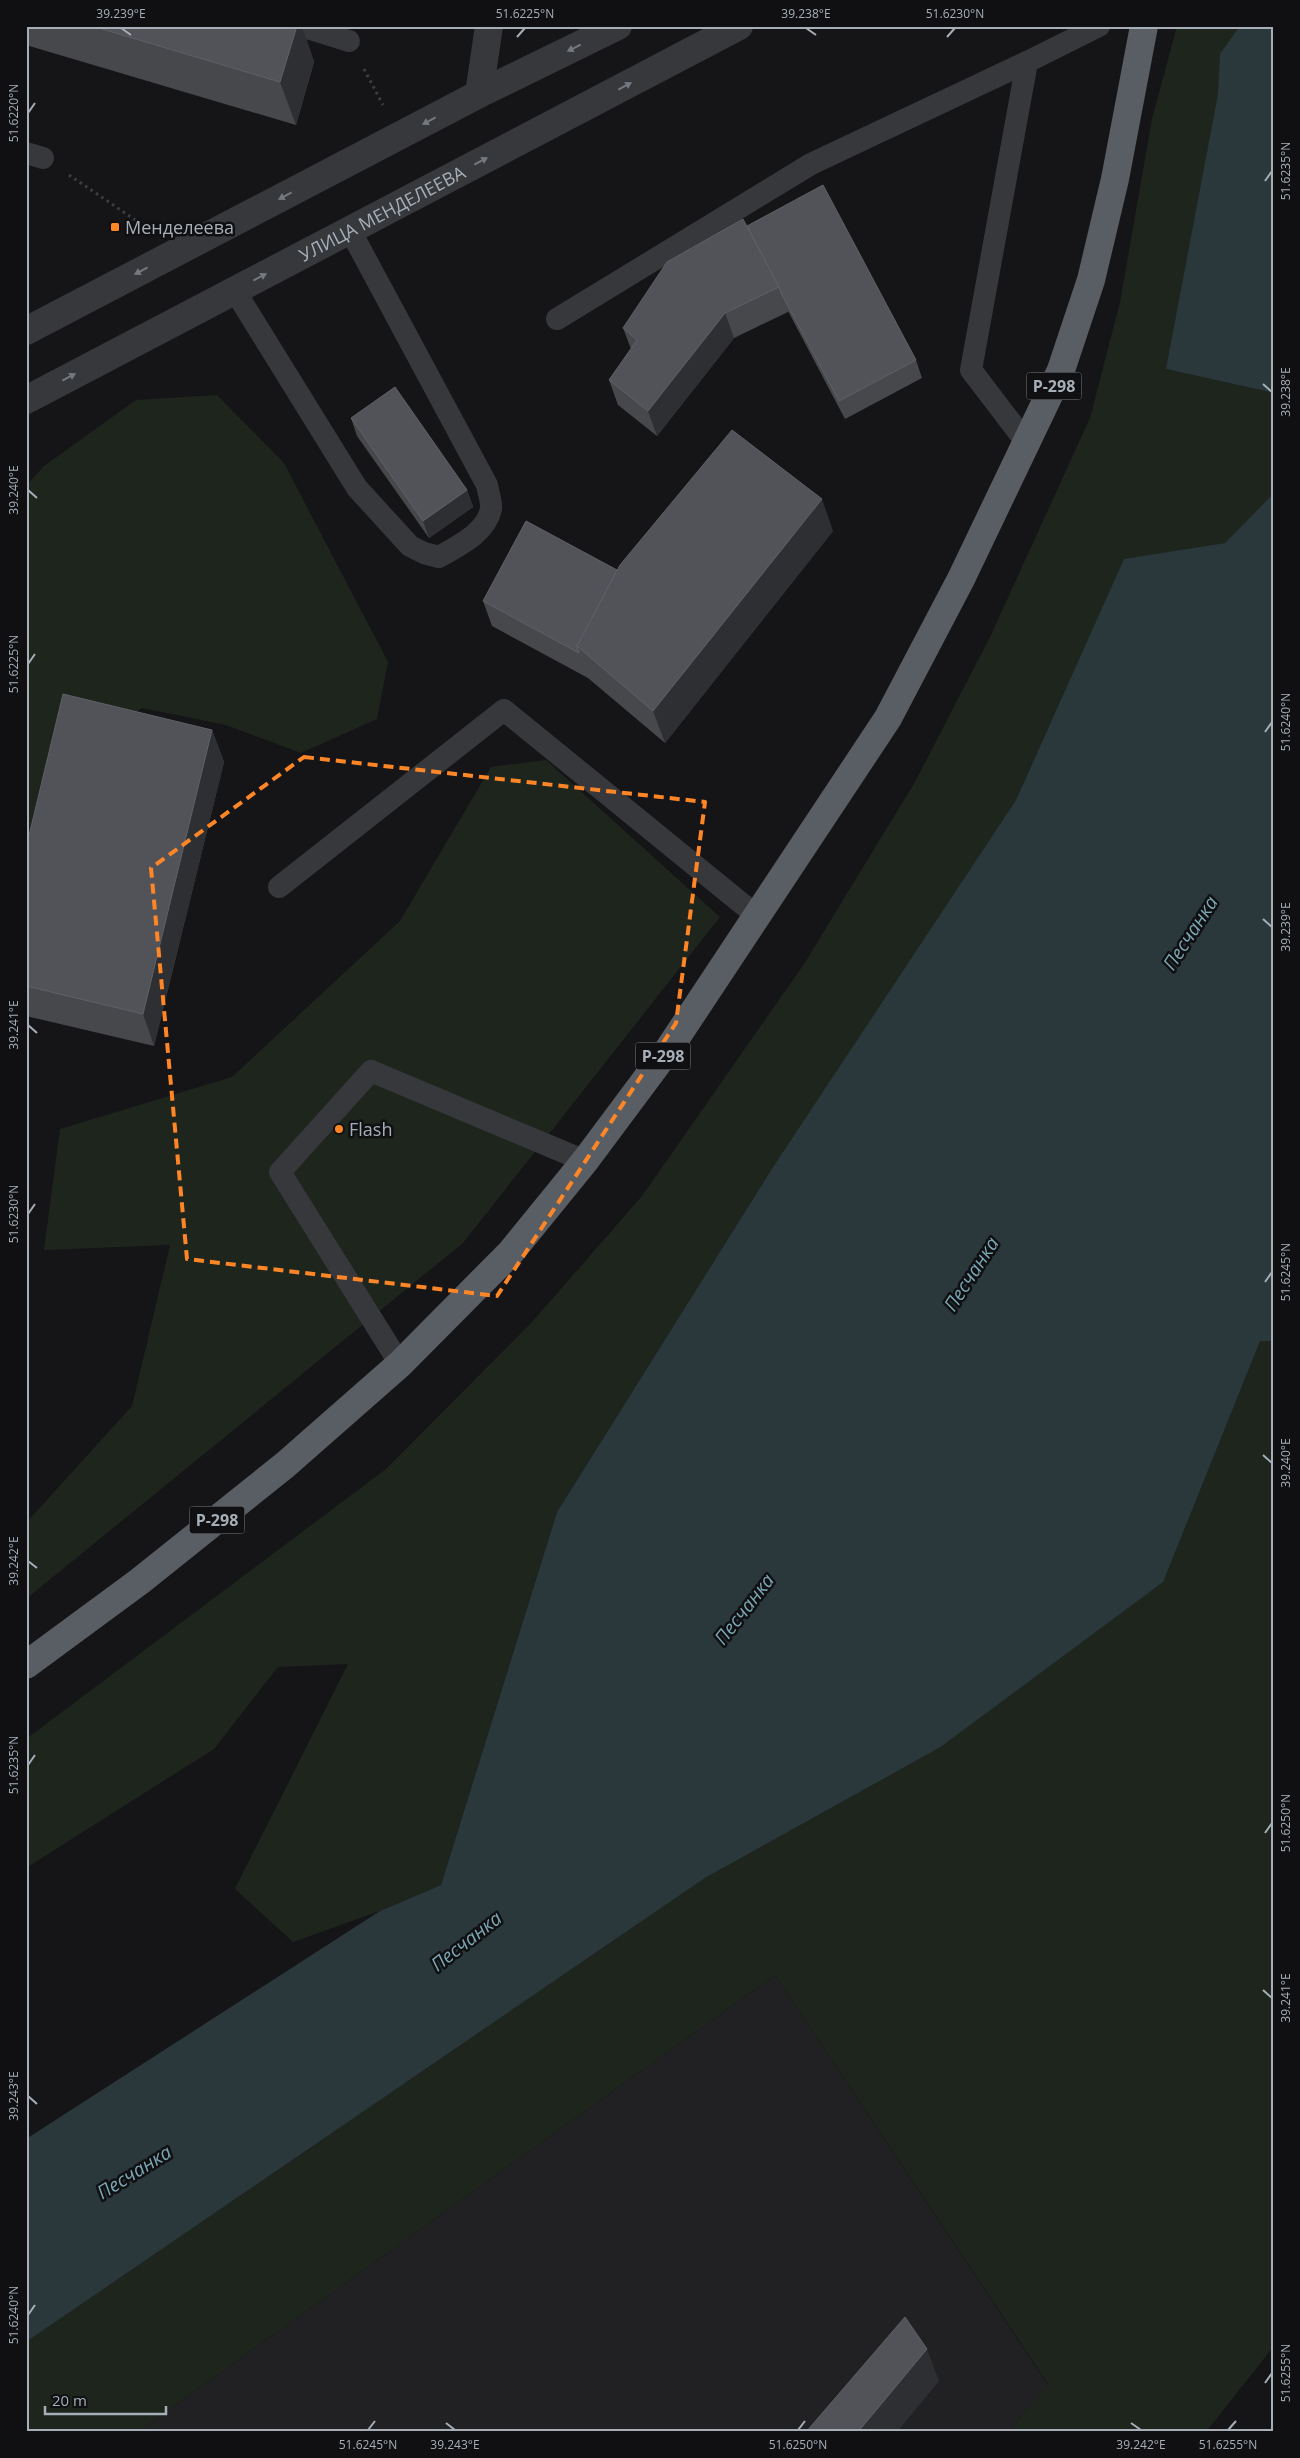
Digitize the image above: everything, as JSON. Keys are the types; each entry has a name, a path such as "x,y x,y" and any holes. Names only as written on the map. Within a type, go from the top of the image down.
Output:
{"highway":[{"name":"Р-298","path":"26,1665 140,1582 285,1466 400,1364 511,1252 585,1161 670,1047 888,718 961,579 1061,370 1092,280 1115,179 1144,26"}],"street":[{"path":"479,94 489,26"},
{"path":"26,332 479,94 618,26"},
{"name":"УЛИЦА МЕНДЕЛЕЕВА","path":"26,400 739,26"}],"lane":[{"path":"301,26 349,42"},
{"path":"557,319 811,164 1099,26"},
{"path":"1026,442 971,370 1027,62"},
{"path":"235,291 357,488 410,546 424,554 439,556 466,542 482,526 491,508 487,485 350,230"},
{"path":"279,887 504,710 756,916"},
{"path":"400,1364 280,1172 371,1071 585,1161"}],"path":[{"path":"349,42 386,111"},
{"path":"35,156 155,234"}],"highlighted area":[{"path":"304,757 705,802 676,1023 497,1296 187,1259 151,868"}],"shaded area":[{"path":"1177,26 1258,26 1166,369 1274,393 1274,493 1225,543 1124,560 1016,800 773,1167 557,1512 441,1885 380,1911 293,1942 235,1889 348,1664 278,1667 214,1749 26,1868 26,1739 386,1469 532,1322 642,1196 804,964 915,782 990,637 1090,418 1120,302 1152,119"},
{"path":"217,395 284,463 388,662 377,719 301,753 226,725 142,708 67,760 26,843 26,486 44,466 136,400"},
{"path":"546,760 720,917 463,1243 26,1599 26,1523 132,1406 170,1245 44,1250 60,1129 232,1077 400,921 491,767"},
{"path":"1260,1341 1274,1341 1274,2346 1206,2432 1008,2432 1048,2384 775,1975 138,2432 26,2432 26,2342 705,1878 939,1748"},
{"path":"775,1975 1048,2385 1008,2432 138,2432"}],"water":[{"path":"1240,26 1274,26 1274,393 1166,369 1218,94 1220,54"},
{"name":"Песчанка","path":"1274,493 1274,1341 1260,1341 1163,1582 939,1748 705,1878 26,2342 26,2139 380,1911 441,1885 557,1512 773,1167 1016,800 1124,559 1225,543"}],"building":[{"path":"92,26 297,26 280,82"},
{"path":"823,185 916,360 839,401 747,226"},
{"path":"743,219 779,287 725,313 648,411 609,380 637,340 623,328 667,262"},
{"path":"395,387 467,490 423,521 351,418"},
{"path":"732,430 822,499 653,711 577,646 620,565"},
{"path":"526,521 617,570 577,646 579,653 483,601"},
{"path":"63,694 212,730 143,1014 26,986 26,848"},
{"path":"905,2317 927,2349 858,2432 806,2432"}],"place":[{"name":"Менделеева","path":"115,227"},
{"name":"Flash","path":"339,1129"}]}
